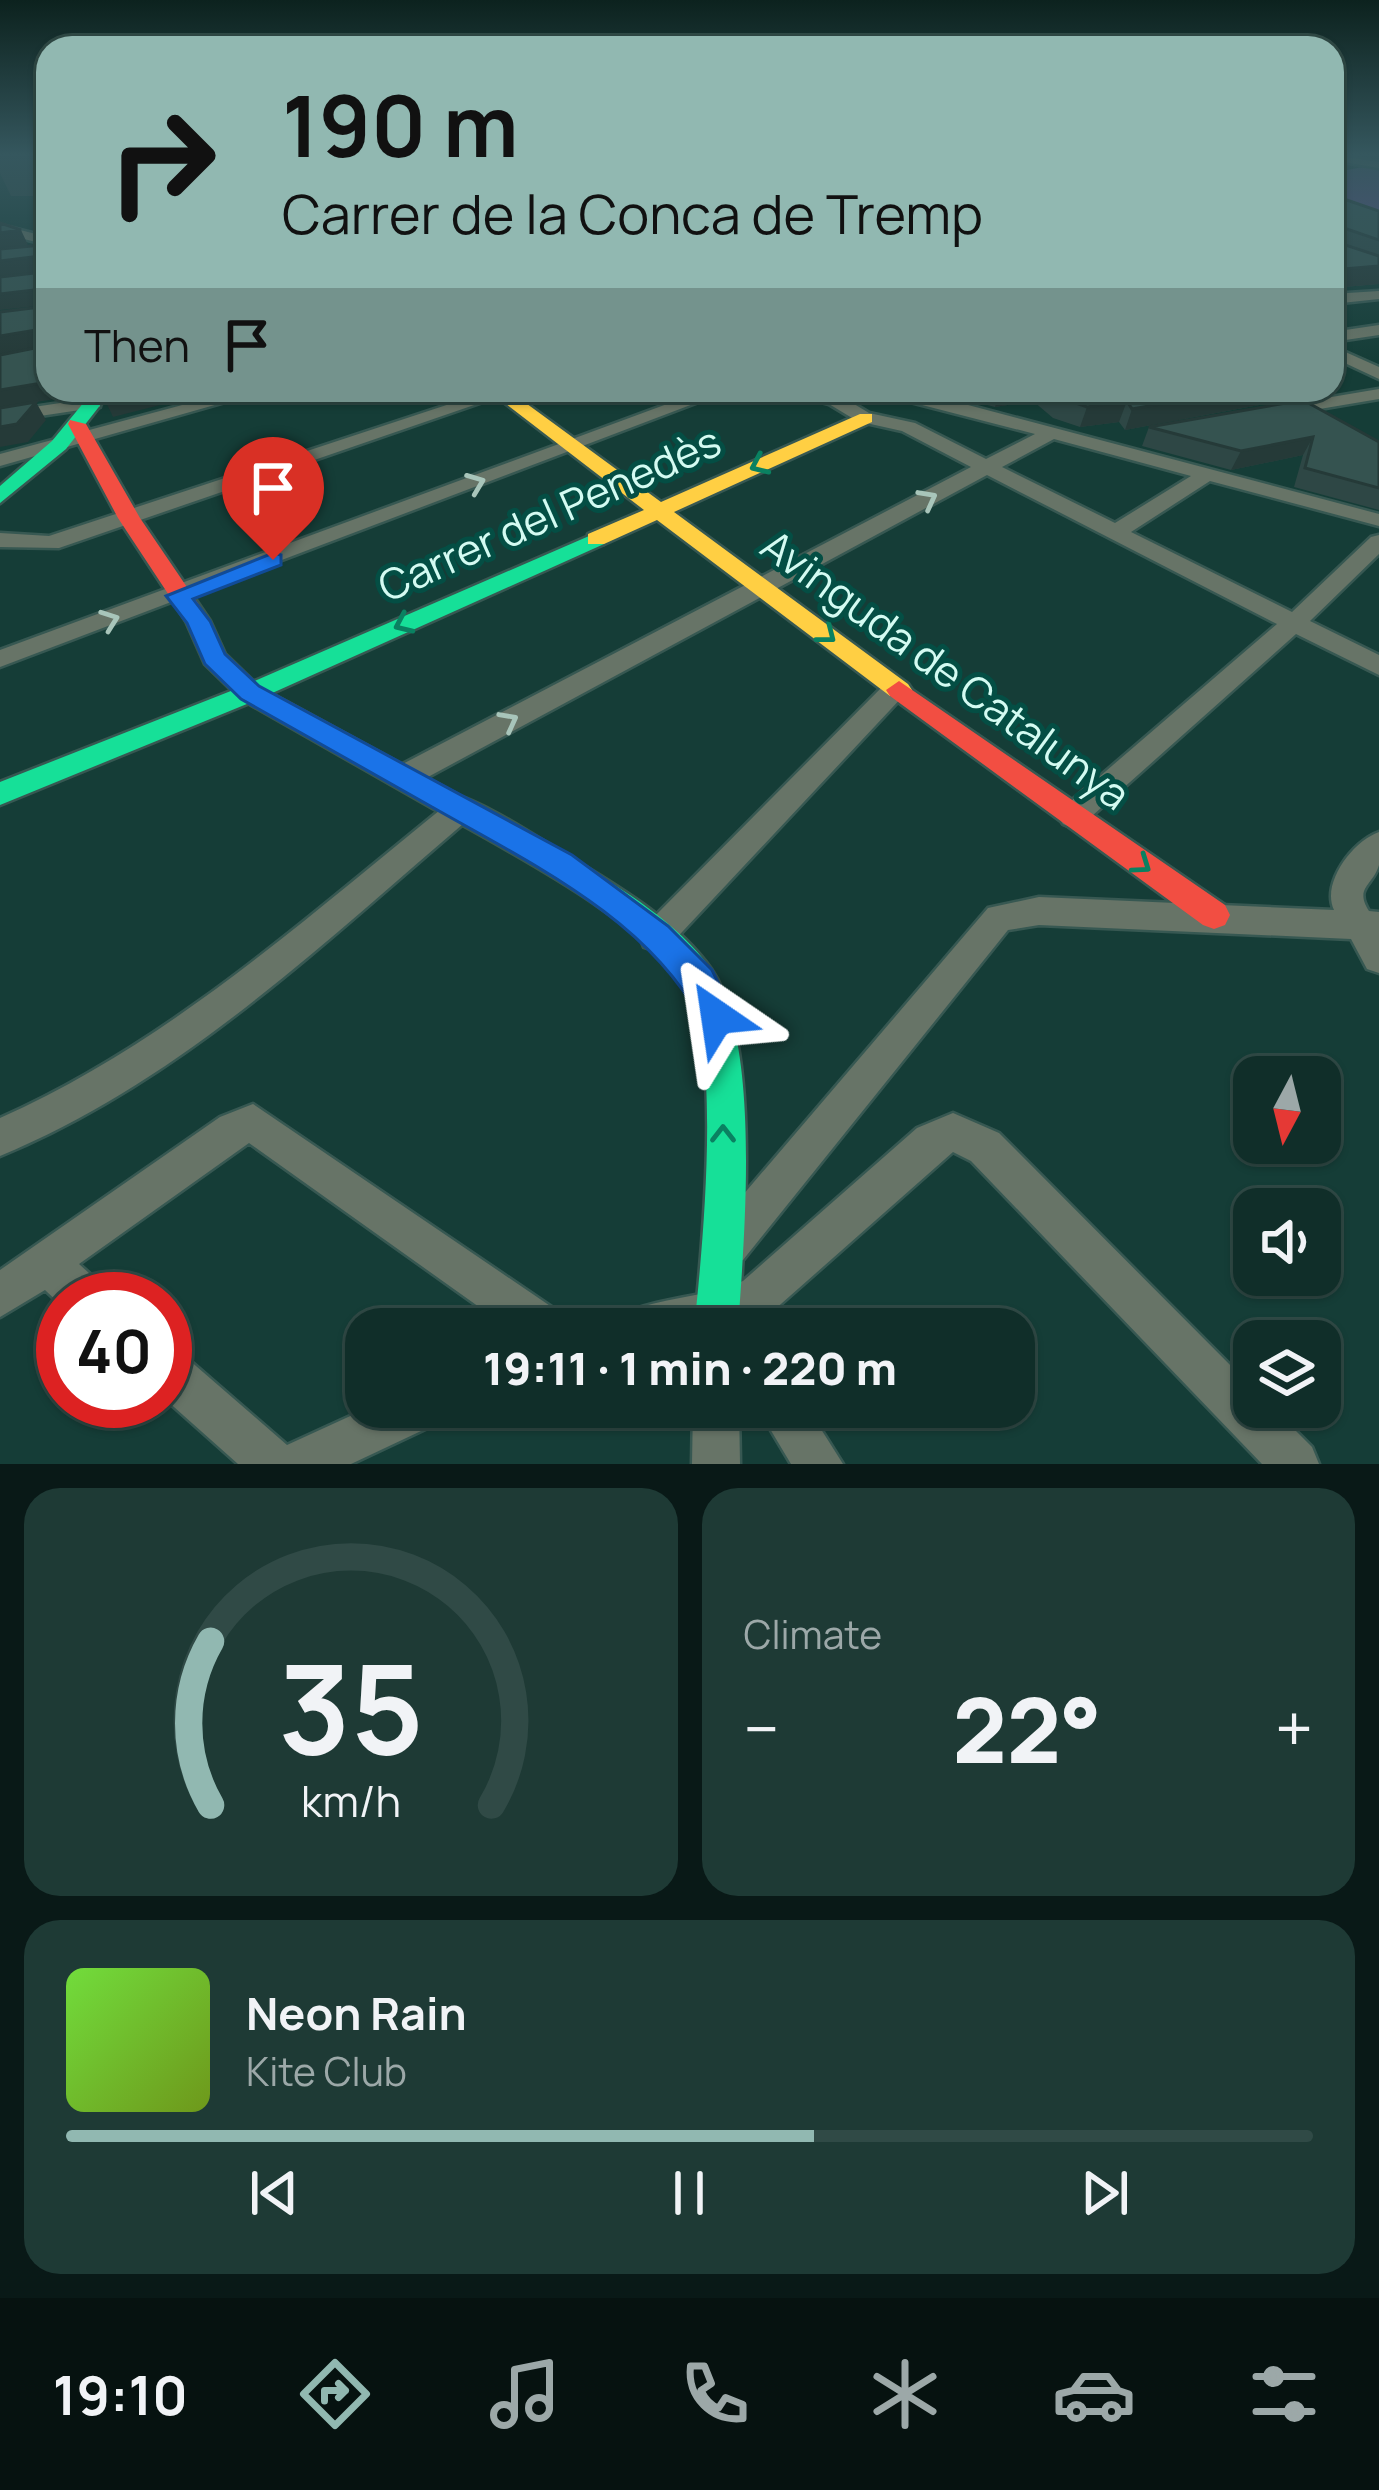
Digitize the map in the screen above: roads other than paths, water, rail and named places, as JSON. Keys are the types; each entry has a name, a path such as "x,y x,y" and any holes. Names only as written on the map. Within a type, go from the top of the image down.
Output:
{"street":[{"path":"0,229 34,223"},
{"path":"0,229 36,238"},
{"path":"1344,297 1379,295"},
{"path":"1344,335 1379,331"},
{"path":"1344,357 1379,374"},
{"path":"1344,399 1379,394"},
{"path":"0,417 83,420 188,402"},
{"path":"0,540 51,543 470,402"},
{"name":"Avinguda de Catalunya","path":"516,402 896,688 1214,915"},
{"path":"0,659 689,402"},
{"path":"838,402 866,418 908,427 1379,666"},
{"path":"928,402 1379,520"},
{"path":"1300,402 1341,425"},
{"path":"1248,416 1326,402"},
{"name":"Carrer del Penedès","path":"0,794 250,693 866,418"},
{"path":"0,460 83,420"},
{"path":"0,496 83,420"},
{"path":"83,420 129,518 198,621 214,658 250,693 561,865 656,937 700,981 717,1017 722,1071 721,1308"},
{"path":"405,776 1052,432"},
{"path":"1096,444 1140,436"},
{"path":"1116,532 1209,473"},
{"path":"1073,816 1294,623 1379,542"},
{"path":"656,937 896,688"},
{"path":"0,1137 46,1120 225,1001 460,810"},
{"path":"1379,844 1347,884 1346,901 1370,925 1379,958"},
{"path":"723,1251 999,918 1039,911 1370,925"},
{"path":"0,1296 233,1130 254,1123 517,1308"},
{"path":"742,1308 931,1142 953,1132 986,1147 1295,1464"},
{"path":"49,1265 57,1272"},
{"path":"192,1393 273,1464"},
{"path":"298,1464 376,1428"},
{"path":"716,1428 716,1464"},
{"path":"794,1428 819,1464"}]}
